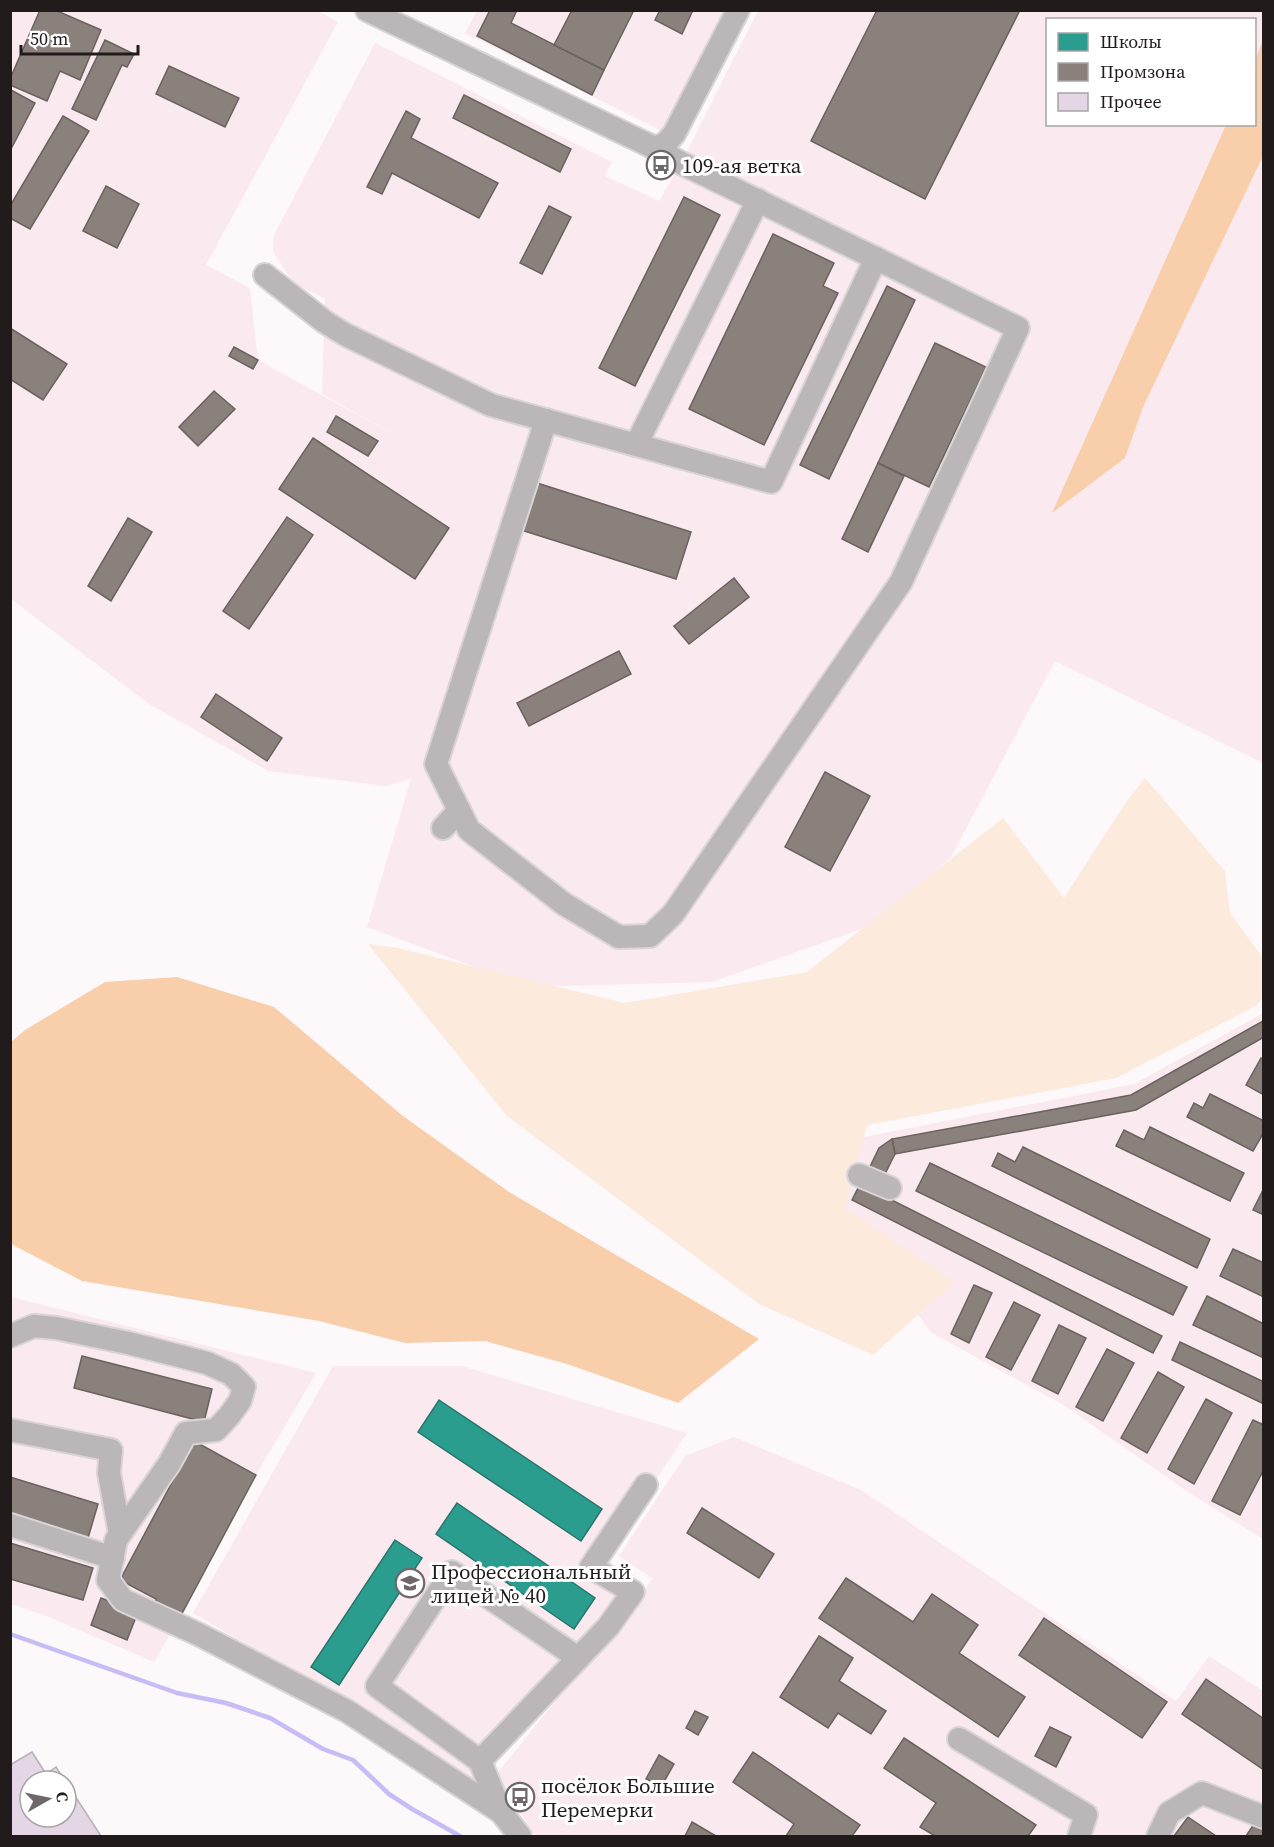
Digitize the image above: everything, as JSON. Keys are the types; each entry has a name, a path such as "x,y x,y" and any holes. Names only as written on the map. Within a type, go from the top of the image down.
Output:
{"street":[{"path":"367,10 655,148 1018,328 901,582 673,914 650,936 619,937 564,904 470,830 436,764 546,420"},
{"path":"655,148 666,143 674,134 738,10"},
{"path":"636,445 758,200"},
{"path":"266,275 325,322 346,335 491,405 771,482 876,258"},
{"path":"443,828 459,810"},
{"path":"859,1175 890,1188"},
{"path":"10,1336 33,1326 56,1328 207,1364 231,1374 244,1387 240,1401 216,1430 186,1433 169,1464 116,1540 108,1580 123,1600 198,1634 347,1711 501,1812"},
{"path":"10,1430 111,1450 109,1473 120,1534"},
{"path":"480,1761 608,1627 633,1592 591,1567 646,1485"},
{"path":"10,1525 113,1558"},
{"path":"520,1836 501,1812 480,1761 377,1686 452,1572 578,1658"},
{"path":"959,1739 1086,1815 1079,1836"},
{"path":"1158,1836 1169,1813 1202,1792 1263,1817"}],"shaded area":[{"path":"317,10 338,22 206,265 250,288 258,360 407,442 322,394 325,299 293,283 273,251 274,235 375,43 612,162 605,176 659,201 681,163 758,11 1263,11 1263,763 1055,661 951,857 884,921 712,982 529,987 367,927 411,779 386,786 268,771 149,704 11,599 10,11"},
{"path":"477,11 725,11 664,132 465,33"},
{"path":"1263,40 1263,156 1143,407 1125,458 1052,513 1226,126 1256,126 1256,58"},
{"path":"1145,778 1225,871 1230,913 1263,958 1263,998 1256,1006 1116,1078 867,1125 845,1208 955,1282 873,1355 759,1304 507,1116 368,944 398,948 625,1003 807,972 1003,818 1064,898 1124,805"},
{"path":"177,977 274,1007 403,1116 509,1192 759,1339 678,1403 567,1364 485,1341 405,1343 319,1321 82,1281 11,1244 11,1042 25,1030 105,982"},
{"path":"1262,1014 1263,1539 1191,1494 1065,1406 932,1333 830,1203 864,1137 1134,1084"},
{"path":"11,1297 316,1373 256,1475 154,1662 44,1615 11,1604"},
{"name":"Профессиональный лицей № 40","path":"333,1366 462,1366 687,1433 596,1570 622,1595 477,1781 193,1613"},
{"path":"734,1437 861,1490 1176,1701 1209,1656 1263,1691 1263,1836 535,1836 496,1775 653,1579 619,1556 685,1456"}],"building: Школы":[{"path":"439,1400 602,1509 581,1541 418,1432"},
{"path":"457,1503 595,1598 574,1629 436,1534"},
{"path":"395,1540 422,1558 339,1685 311,1667"}],"building: Промзона":[{"path":"40,10 55,10 101,30 80,80 60,71 47,101 10,85 10,79"},
{"path":"490,10 517,10 511,23 604,70 592,95 477,36"},
{"path":"572,10 634,10 604,70 554,45"},
{"path":"660,10 693,10 682,34 655,20"},
{"path":"877,10 1020,10 925,199 811,141"},
{"path":"105,40 134,54 127,67 122,65 96,120 72,109"},
{"path":"169,66 239,98 225,127 156,94"},
{"path":"10,91 35,103 10,151"},
{"path":"464,95 571,149 560,172 453,118"},
{"path":"406,111 420,119 411,138 498,183 479,218 392,173 382,194 367,187"},
{"path":"63,116 89,131 30,229 10,218 10,206"},
{"path":"106,186 139,204 117,248 83,231"},
{"path":"684,197 720,215 635,386 599,368"},
{"path":"549,206 571,217 542,274 520,263"},
{"path":"773,234 834,263 823,286 838,293 764,445 689,409"},
{"path":"887,286 915,300 829,479 800,465"},
{"path":"10,328 67,364 43,400 10,379"},
{"path":"935,343 986,367 929,487 878,463"},
{"path":"234,347 258,360 253,369 229,356"},
{"path":"214,391 235,409 198,446 179,427"},
{"path":"336,416 378,441 368,456 327,432"},
{"path":"313,438 449,528 415,579 279,489"},
{"path":"878,463 904,476 868,552 842,539"},
{"path":"534,482 691,532 676,579 518,529"},
{"path":"287,517 313,535 249,629 223,611"},
{"path":"128,518 152,532 111,601 88,586"},
{"path":"734,578 749,597 689,644 674,626"},
{"path":"619,651 631,674 529,726 517,703"},
{"path":"216,694 282,738 267,761 201,717"},
{"path":"825,772 870,796 830,871 785,847"},
{"path":"1263,1021 1264,1037 1136,1110 895,1154 892,1139 1131,1095"},
{"path":"1261,1058 1264,1060 1264,1095 1246,1085"},
{"path":"1210,1094 1264,1121 1264,1132 1253,1151 1187,1117 1194,1103 1203,1108"},
{"path":"1150,1127 1244,1173 1230,1201 1116,1146 1124,1130 1144,1140"},
{"path":"892,1139 895,1154 882,1180 867,1173 879,1148"},
{"path":"1023,1147 1210,1239 1197,1268 992,1166 998,1153 1015,1162"},
{"path":"930,1163 1187,1287 1173,1315 916,1191"},
{"path":"860,1184 1162,1336 1153,1353 852,1200"},
{"path":"1264,1188 1264,1215 1253,1210"},
{"path":"1233,1249 1264,1263 1264,1297 1220,1276"},
{"path":"974,1285 992,1293 969,1343 951,1334"},
{"path":"1207,1296 1264,1324 1264,1358 1193,1325"},
{"path":"1014,1302 1040,1315 1011,1370 986,1357"},
{"path":"1059,1325 1086,1338 1058,1394 1032,1381"},
{"path":"1180,1342 1264,1382 1264,1404 1172,1360"},
{"path":"1107,1349 1134,1363 1103,1421 1076,1407"},
{"path":"82,1356 212,1389 204,1422 74,1388"},
{"path":"1158,1372 1184,1387 1147,1453 1121,1438"},
{"path":"1206,1399 1232,1413 1194,1484 1168,1469"},
{"path":"1253,1420 1264,1425 1264,1469 1240,1515 1212,1501"},
{"path":"194,1441 256,1475 178,1621 156,1609 156,1599 120,1580"},
{"path":"10,1477 98,1504 88,1538 10,1515"},
{"path":"702,1508 774,1554 759,1578 687,1533"},
{"path":"10,1543 93,1568 83,1600 10,1579"},
{"path":"846,1578 913,1622 932,1594 978,1625 959,1653 1025,1697 998,1737 819,1618"},
{"path":"101,1598 138,1612 127,1640 91,1625"},
{"path":"1044,1618 1167,1702 1142,1738 1019,1655"},
{"path":"819,1636 853,1658 839,1681 886,1711 871,1734 838,1713 828,1728 780,1697"},
{"path":"1206,1679 1264,1719 1264,1770 1182,1714"},
{"path":"695,1711 708,1717 698,1735 686,1728"},
{"path":"1050,1727 1071,1737 1056,1767 1035,1756"},
{"path":"904,1738 1036,1825 1028,1836 935,1836 920,1827 936,1803 884,1768"},
{"path":"753,1752 860,1825 852,1836 786,1836 794,1824 733,1782"},
{"path":"659,1755 674,1764 661,1787 646,1779"},
{"path":"1188,1817 1216,1836 1174,1836"},
{"path":"692,1822 716,1836 685,1836"},
{"path":"1254,1824 1264,1830 1264,1836 1246,1836"}],"building: Прочее":[{"path":"32,1752 43,1769 18,1769 18,1829 78,1829 78,1801 101,1836 10,1836 10,1765"}],"waterway":[{"path":"10,1634 177,1693 226,1703 270,1718 323,1749 353,1760 389,1794 460,1836"}],"place":[{"name":"109-ая ветка","path":"661,165"},
{"name":"Профессиональный лицей № 40","path":"410,1583"},
{"name":"посёлок Большие Перемерки","path":"520,1797"}]}
